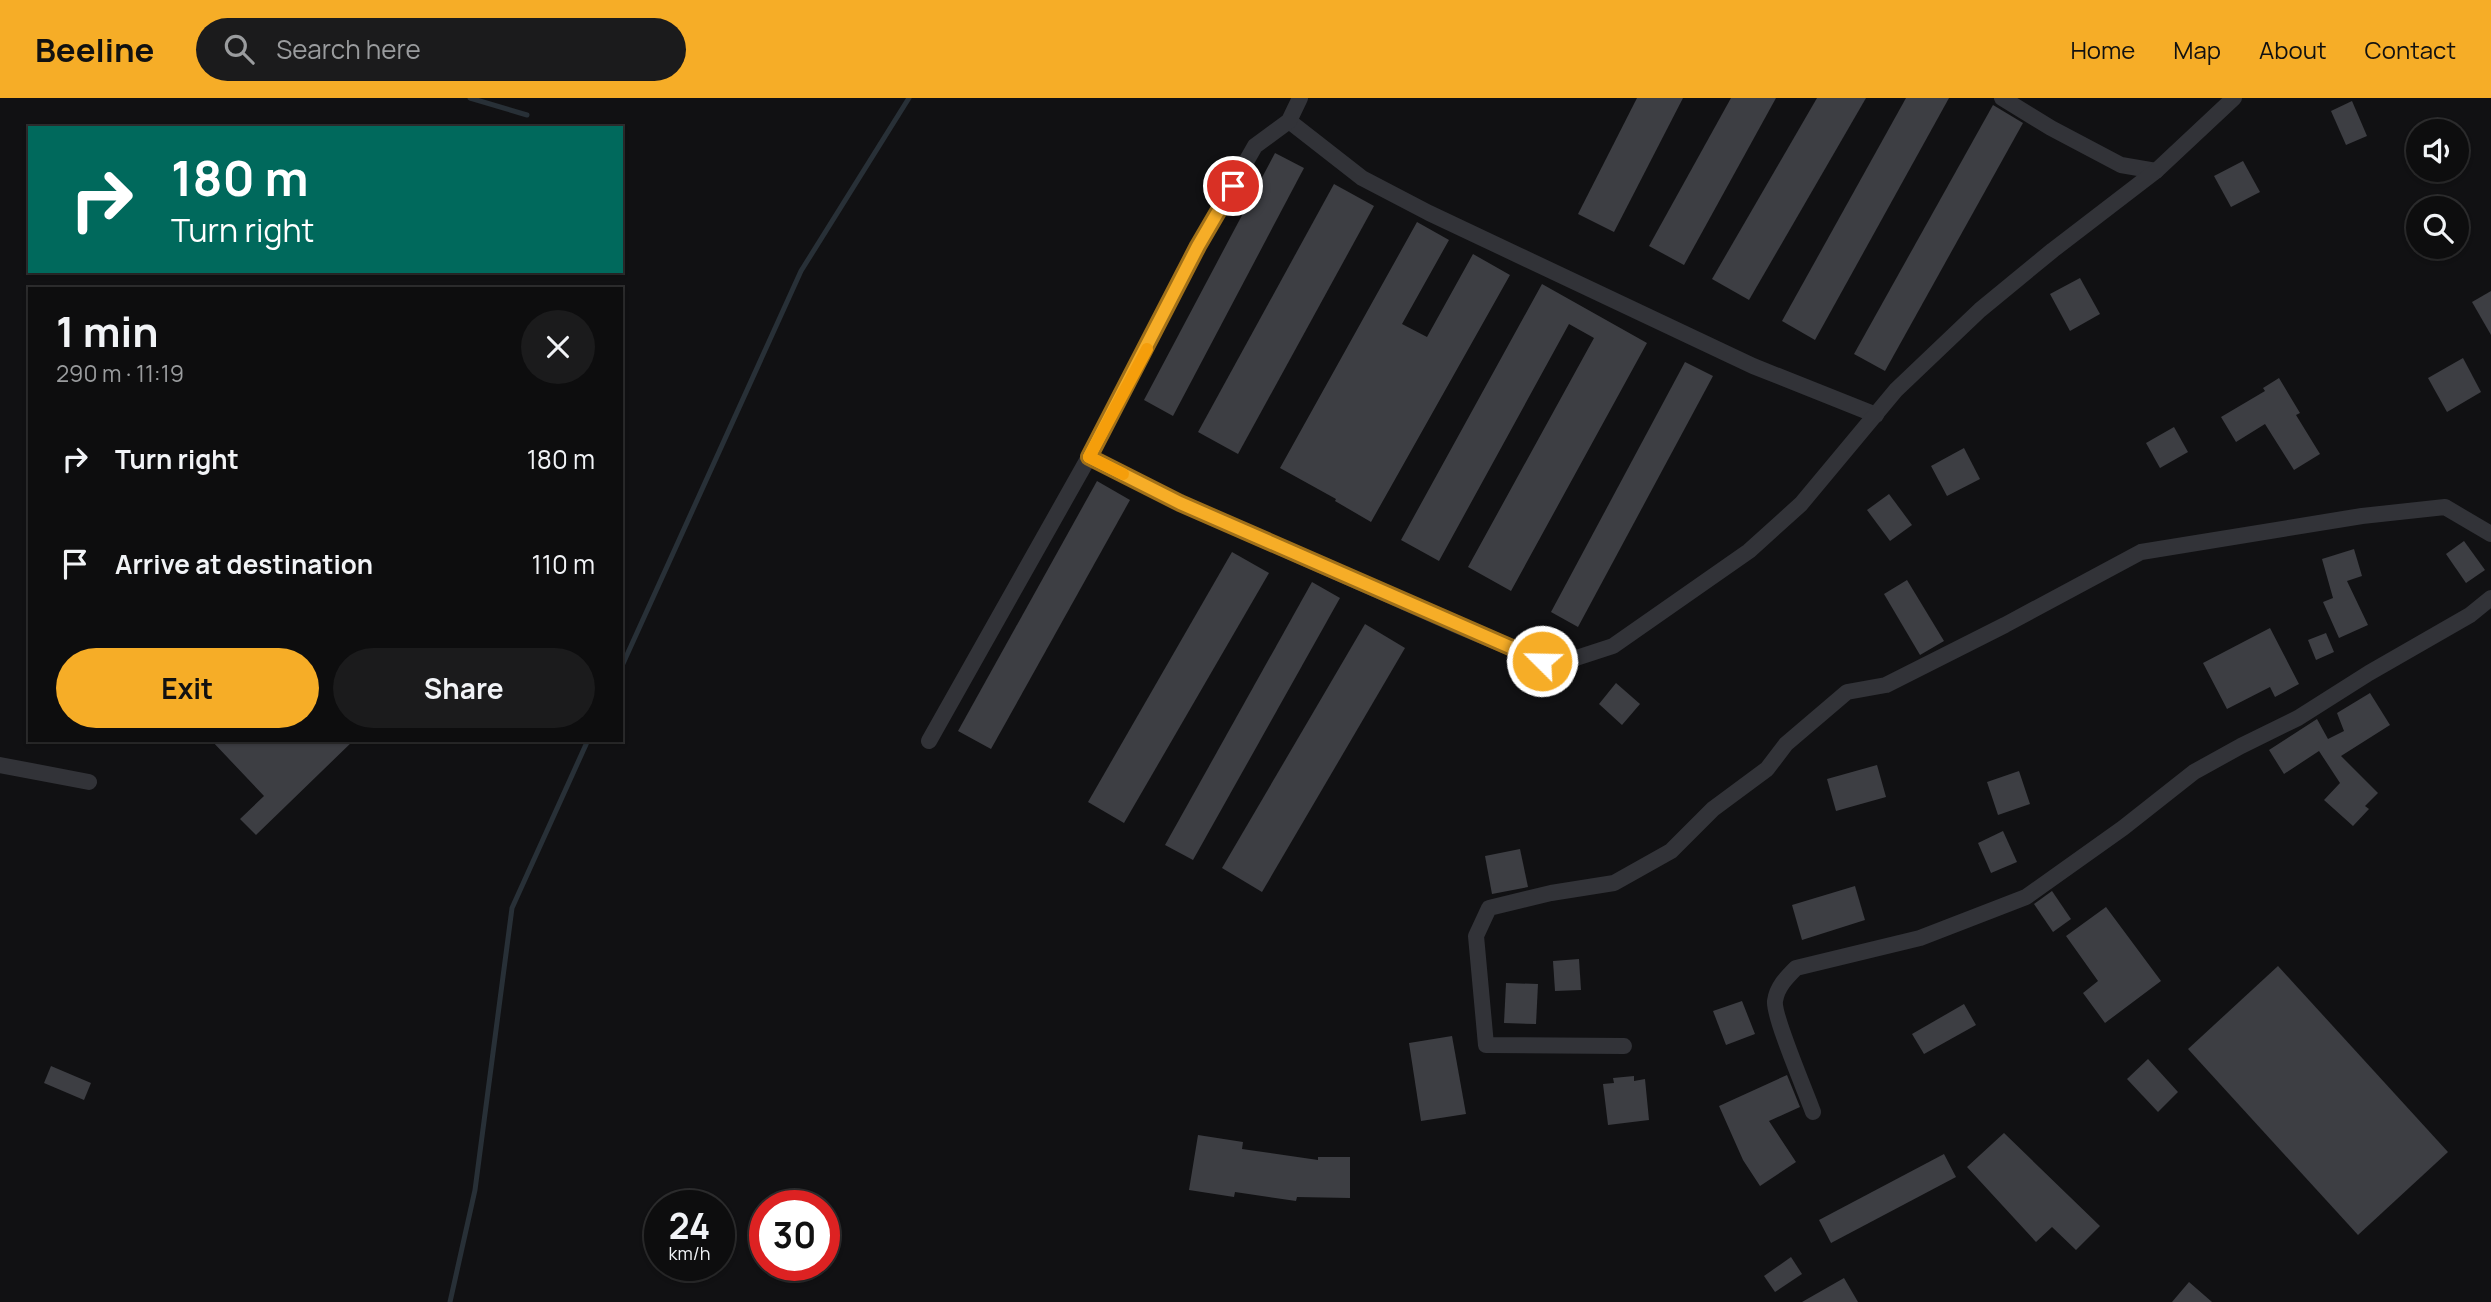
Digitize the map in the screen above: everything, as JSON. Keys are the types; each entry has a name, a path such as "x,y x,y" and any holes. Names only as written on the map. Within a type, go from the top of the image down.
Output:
{"street":[{"path":"929,741 1089,457 1198,246 1255,146 1289,121 1300,98"},
{"path":"2002,98 2051,128 2121,165 2156,171"},
{"path":"1089,457 1180,503 1458,626 1542,661 1567,661 1613,646 1749,551 1801,504 1896,390 1980,310 2156,171 2234,98"},
{"path":"1289,121 1362,178 1430,213 1753,366 1876,415"},
{"path":"1624,1046 1486,1045 1476,936 1489,908 1550,893 1614,883 1671,851 1713,809 1767,769 1786,744 1847,692 1886,685 2141,552 2362,516 2445,508 2491,534"},
{"path":"1813,1112 1774,1003 1782,982 1796,968 1920,939 2026,897 2123,828 2194,772 2298,718 2369,673 2470,615 2491,598"},
{"path":"0,765 89,782"}],"building":[{"path":"1637,98 1683,98 1614,232 1578,214"},
{"path":"1731,98 1776,98 1684,265 1649,246"},
{"path":"1817,98 1866,98 1749,300 1712,279"},
{"path":"1906,98 1949,98 1815,340 1782,321"},
{"path":"2352,101 2367,136 2346,145 2331,111"},
{"path":"1993,105 2023,123 1885,371 1854,354"},
{"path":"1275,153 1304,168 1173,416 1144,400"},
{"path":"2243,161 2260,192 2231,207 2214,176"},
{"path":"1334,184 1374,206 1238,454 1198,432"},
{"path":"1417,222 1449,240 1402,324 1427,337 1473,254 1510,275 1371,522 1280,468"},
{"path":"2080,278 2100,314 2070,331 2050,294"},
{"path":"1542,284 1647,343 1511,591 1468,567 1594,338 1569,324 1439,561 1401,540"},
{"path":"2491,291 2491,335 2472,302"},
{"path":"2463,358 2481,392 2447,412 2428,378"},
{"path":"1685,362 1713,376 1578,627 1551,612"},
{"path":"2279,378 2300,413 2296,415 2320,454 2294,470 2265,424 2236,442 2221,417 2265,391 2263,388"},
{"path":"2174,427 2188,452 2160,468 2146,443"},
{"path":"1964,448 1980,479 1947,496 1931,466"},
{"path":"1097,481 1130,500 991,749 958,731"},
{"path":"1889,494 1912,525 1890,541 1867,510"},
{"path":"2464,541 2485,570 2466,583 2446,554"},
{"path":"2354,549 2362,576 2347,581 2368,625 2339,638 2323,602 2333,598 2322,559"},
{"path":"1232,552 1269,573 1124,823 1088,802"},
{"path":"1907,580 1944,641 1920,655 1884,594"},
{"path":"1312,582 1340,598 1193,860 1165,845"},
{"path":"1365,624 1405,648 1262,892 1222,868"},
{"path":"2270,628 2299,684 2275,697 2270,687 2227,709 2203,663"},
{"path":"2326,633 2334,652 2316,660 2308,640"},
{"path":"1616,683 1640,704 1622,725 1599,704"},
{"path":"2370,693 2390,725 2341,756 2378,793 2365,806 2369,809 2353,826 2324,800 2340,783 2319,751 2284,774 2269,750 2317,719 2328,739 2344,731 2337,713"},
{"path":"213,742 352,742 256,835 240,819 264,796"},
{"path":"1877,765 1886,797 1836,811 1827,779"},
{"path":"2019,771 2030,804 1998,815 1987,782"},
{"path":"2003,831 2017,862 1991,873 1978,843"},
{"path":"1520,849 1528,887 1492,894 1485,856"},
{"path":"1855,886 1865,920 1802,940 1792,905"},
{"path":"2052,891 2071,919 2053,932 2034,904"},
{"path":"2106,907 2161,981 2105,1023 2083,993 2098,981 2066,936"},
{"path":"1579,959 1581,990 1555,991 1553,961"},
{"path":"2278,966 2448,1152 2358,1235 2188,1049"},
{"path":"1506,983 1538,984 1536,1024 1504,1023"},
{"path":"1742,1001 1755,1034 1726,1045 1713,1011"},
{"path":"1964,1004 1976,1025 1924,1054 1912,1034"},
{"path":"1452,1036 1466,1114 1421,1121 1409,1043"},
{"path":"2148,1059 2178,1092 2158,1112 2127,1079"},
{"path":"51,1066 91,1083 84,1100 44,1083"},
{"path":"1787,1075 1800,1107 1769,1121 1796,1162 1760,1186 1743,1160 1719,1106"},
{"path":"1634,1076 1634,1081 1645,1079 1649,1120 1608,1125 1603,1084 1614,1083 1613,1078"},
{"path":"2004,1133 2100,1226 2076,1250 2052,1227 2036,1242 1967,1167"},
{"path":"1198,1135 1243,1142 1242,1149 1318,1160 1318,1157 1350,1157 1350,1198 1297,1197 1296,1201 1235,1192 1234,1197 1189,1190"},
{"path":"1944,1154 1956,1177 1831,1243 1819,1220"},
{"path":"1791,1257 1802,1274 1775,1292 1764,1276"},
{"path":"1844,1278 1858,1302 1802,1302"},
{"path":"2189,1282 2212,1302 2172,1302"}],"waterway":[{"path":"470,98 527,115"},
{"path":"623,664 801,271 909,98"},
{"path":"450,1302 475,1190 512,908 587,742"}],"slow traffic":[{"path":"1123,474 1089,457 1147,349"}],"route":[{"path":"1233,186 1198,246 1089,457 1180,503 1542,661"}]}
